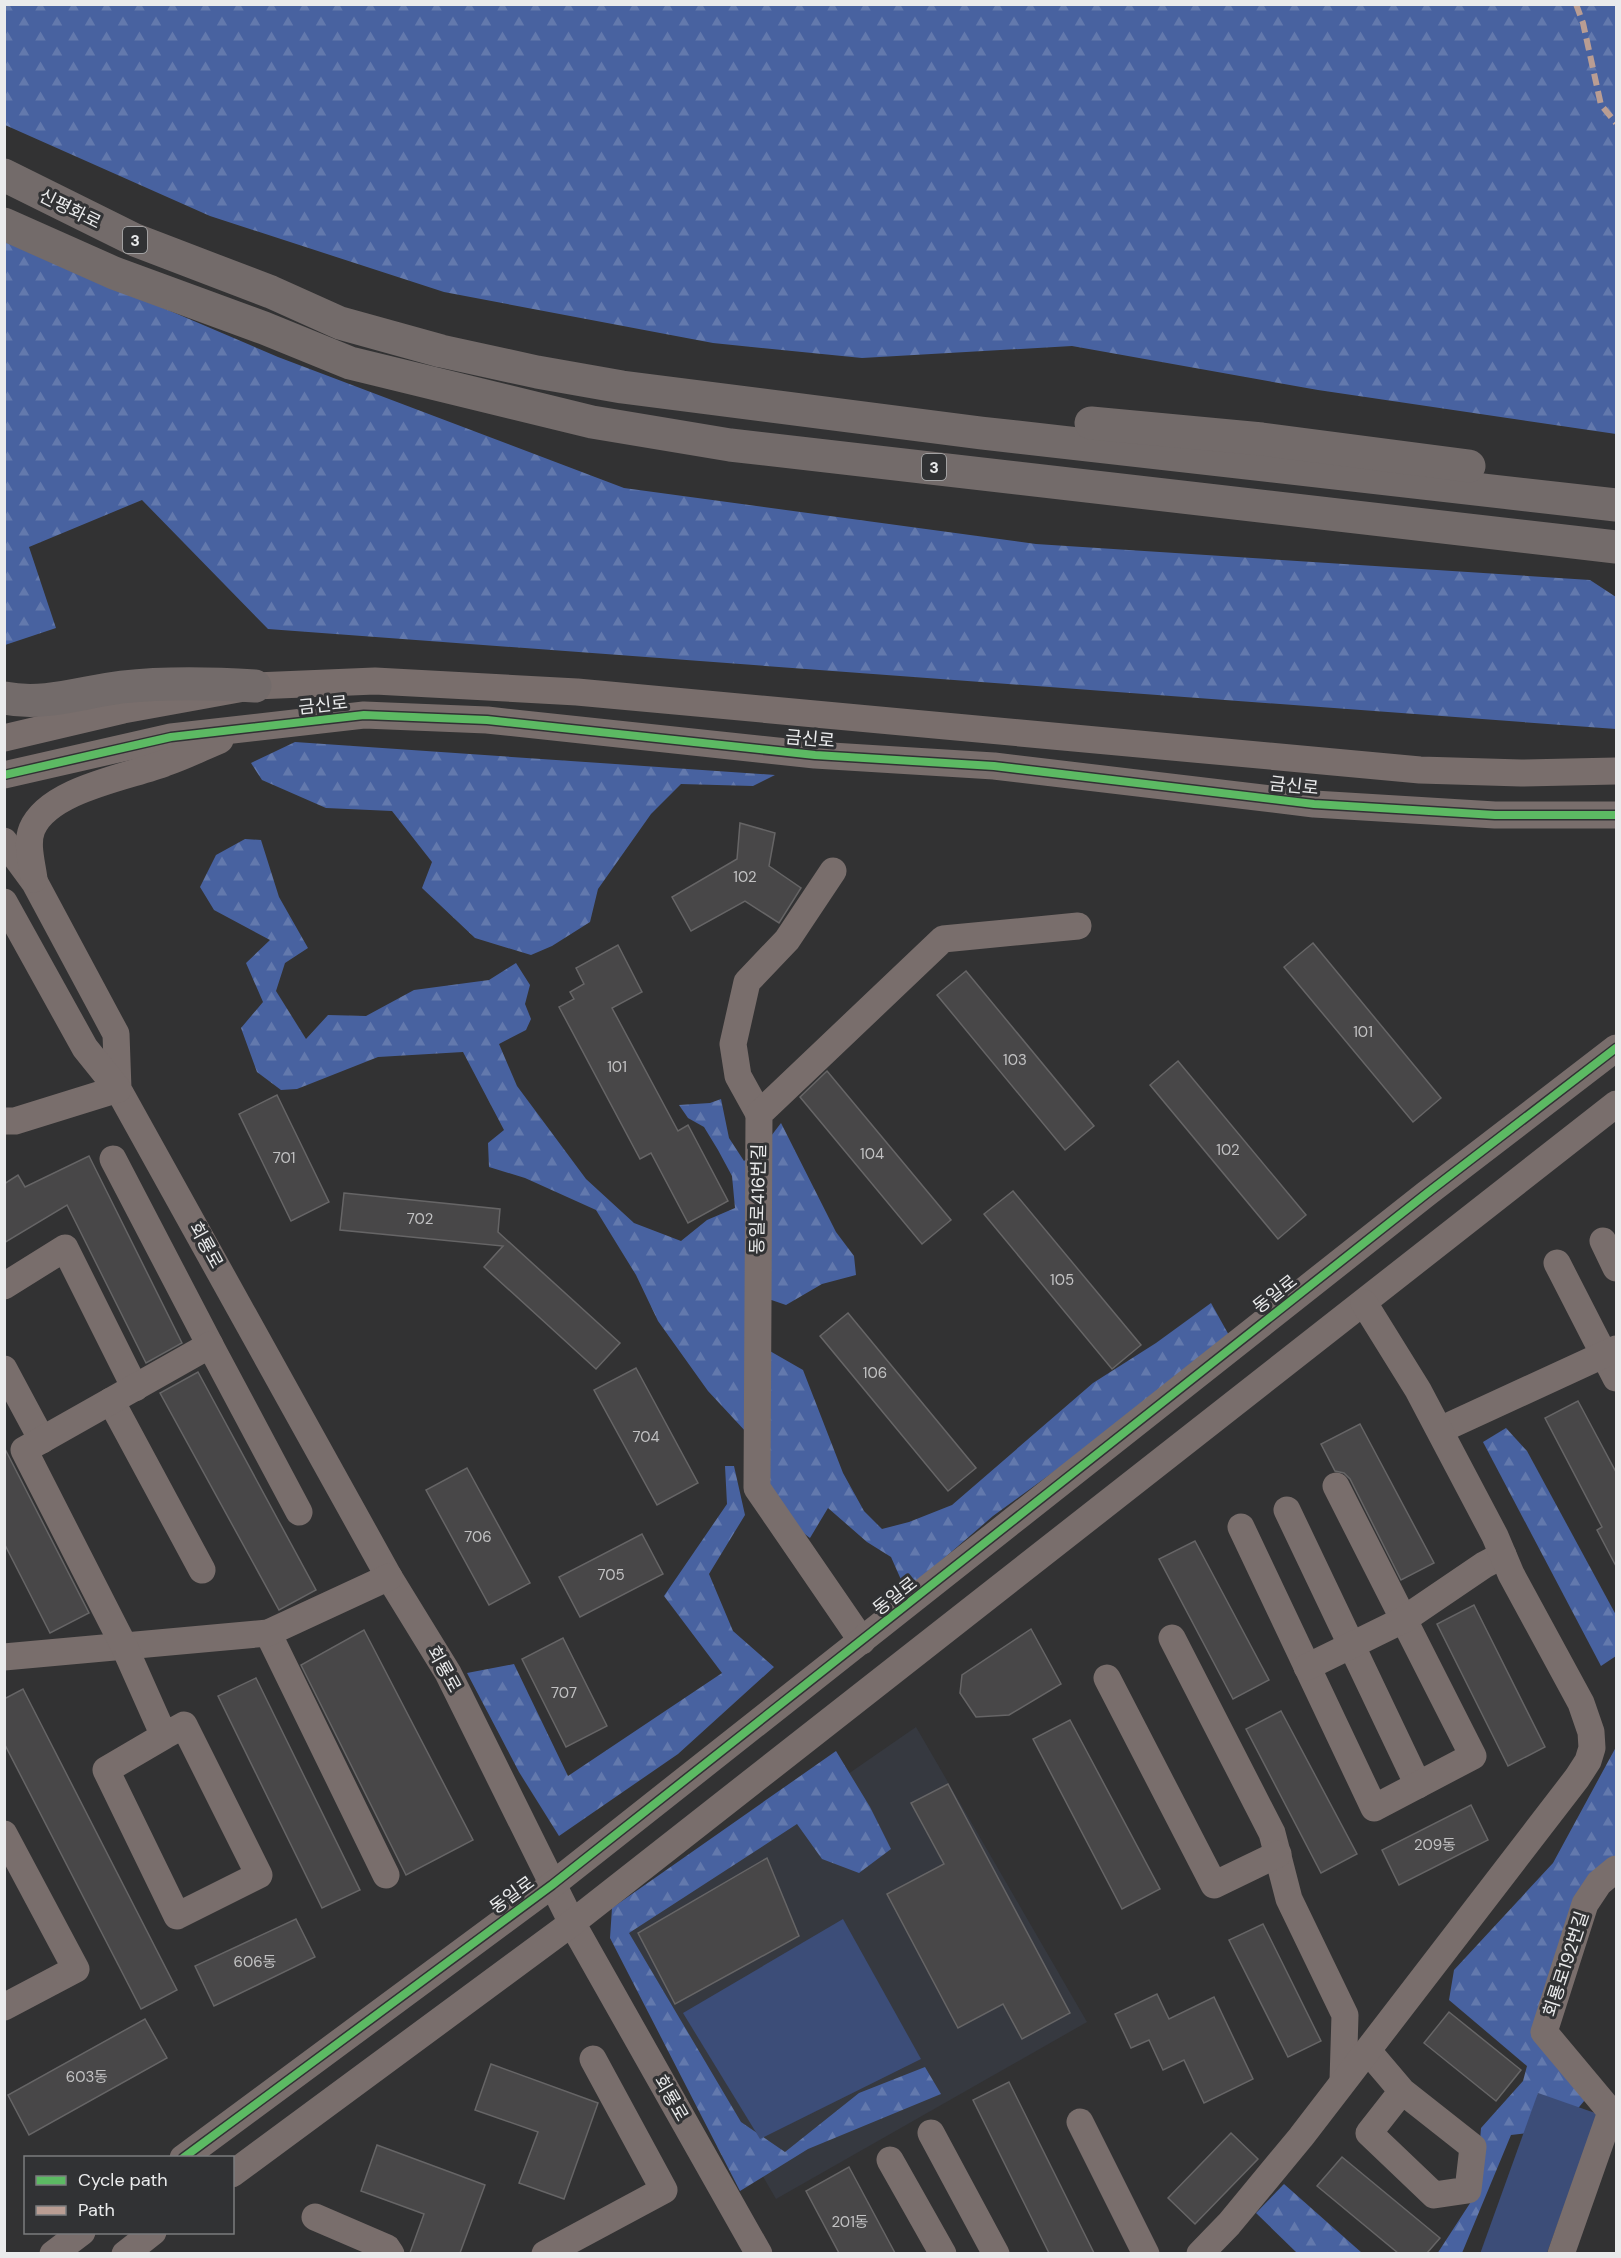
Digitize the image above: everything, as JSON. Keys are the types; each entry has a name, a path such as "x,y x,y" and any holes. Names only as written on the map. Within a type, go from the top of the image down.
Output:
{"highway":[{"name":"신평화로","path":"4,176 135,240 271,292"},
{"name":"3","path":"4,224 114,273 264,328 351,363 592,422 730,445 1617,547"},
{"path":"271,292 340,323 441,351 537,372 622,387 979,442 1617,523"},
{"name":"3","path":"271,292 467,339 697,376 979,413 1262,439 1617,485"},
{"path":"264,328 626,407 819,428 1617,505"},
{"path":"4,698 44,701 91,691 180,682 255,686"}],"street":[{"name":"금신로","path":"4,738 123,710 255,686 375,681 577,692 1420,770 1521,773 1617,771"},
{"name":"금신로","path":"4,775 171,737 364,715 487,720 815,755 994,766 1314,804 1495,815 1617,815"},
{"path":"35,883 29,845 31,832 42,815 57,803 110,780 164,764 249,728"},
{"name":"회룡로","path":"4,841 35,883 116,1034 118,1089"},
{"path":"833,871 787,940 747,982 733,1044 738,1076 759,1114 942,939 1078,926"},
{"name":"회룡로","path":"7,909 85,1048 118,1089 389,1577 448,1673 572,1923 759,2253"},
{"name":"동일로","path":"184,2156 552,1885 1426,1194 1617,1048"},
{"path":"4,1121 15,1121 118,1089"},
{"path":"234,2173 572,1923 1617,1104"},
{"name":"동일로416번길","path":"759,1114 757,1488 862,1641"},
{"path":"113,1159 299,1512"},
{"path":"1602,1241 1617,1268"},
{"path":"4,1286 65,1248 135,1388"},
{"path":"1440,1430 1613,1361 1557,1263"},
{"path":"1200,2253 1256,2193 1368,2051 1577,1779 1588,1761 1592,1748 1591,1732 1581,1703 1440,1430 1364,1303"},
{"path":"164,1736 124,1646 24,1450 210,1345"},
{"path":"4,1369 42,1440"},
{"path":"111,1401 202,1570"},
{"path":"1241,1527 1374,1808 1473,1756 1336,1486"},
{"path":"1287,1510 1354,1646 1418,1785"},
{"path":"1308,1667 1403,1620 1484,1565 1503,1555"},
{"path":"4,1657 268,1633 389,1577"},
{"path":"268,1633 386,1875"},
{"path":"1172,1638 1272,1833 1289,1899 1345,2015 1343,2081"},
{"path":"1107,1678 1214,1885 1278,1854"},
{"path":"184,1725 259,1875 177,1916 106,1770 164,1736 184,1725"},
{"path":"4,1834 76,1969 4,2007"},
{"name":"회룡로192번길","path":"1561,2253 1611,2112 1544,2032 1585,1904 1599,1883 1617,1869"},
{"path":"1368,2051 1402,2091"},
{"path":"545,2253 582,2245 664,2190 593,2059"},
{"path":"1080,2122 1146,2253"},
{"path":"931,2133 996,2253"},
{"path":"890,2160 943,2253"},
{"path":"315,2217 387,2248 391,2253"},
{"path":"53,2253 79,2234"},
{"path":"125,2253 150,2234"}],"shaded area":[{"path":"916,1727 1087,2022 776,2199 621,1931"},
{"path":"843,1919 921,2059 760,2139 683,2013"},
{"path":"1538,2093 1598,2114 1547,2253 1480,2254"}],"green space":[{"path":"5,4 1616,5 1616,434 1318,390 1072,346 862,358 713,343 444,292 210,216 5,125"},
{"path":"4,240 278,357 624,488 1036,544 1590,580 1616,597 1616,729 268,629 142,500 29,547 56,628 5,645"},
{"path":"295,742 775,775 753,786 681,784 651,814 598,889 590,922 552,946 531,955 475,938 422,888 432,862 392,811 326,808 262,780 251,763"},
{"path":"245,839 261,840 279,897 308,948 285,963 276,991 306,1039 328,1015 366,1016 414,990 489,980 516,963 530,985 525,1004 531,1019 526,1030 499,1044 517,1086 586,1179 634,1223 681,1241 707,1220 735,1208 732,1176 718,1150 704,1127 688,1118 679,1105 710,1103 721,1099 729,1138 744,1161 768,1140 781,1123 836,1232 854,1256 856,1275 822,1284 786,1305 748,1292 754,1342 803,1370 843,1473 864,1511 882,1529 909,1522 952,1505 1093,1383 1156,1343 1211,1303 1230,1337 1107,1433 993,1516 906,1591 891,1557 867,1542 828,1508 810,1538 750,1493 747,1433 708,1391 658,1321 636,1275 596,1210 525,1178 489,1167 488,1143 504,1130 463,1052 378,1057 297,1089 281,1090 257,1072 241,1028 263,1002 246,963 270,940 214,910 200,887 216,855"},
{"path":"1506,1428 1527,1451 1616,1615 1616,1656 1601,1666 1483,1442"},
{"path":"725,1466 734,1466 745,1515 709,1574 733,1631 774,1667 678,1754 559,1836 519,1772 467,1673 514,1664 568,1776 722,1673 664,1596 727,1504"},
{"path":"1616,1747 1616,1859 1534,2031 1589,2095 1561,2129 1511,2135 1462,2253 1437,2254 1476,2194 1481,2128 1523,2081 1527,2066 1449,2000 1454,1970 1553,1863"},
{"path":"836,1751 870,1807 891,1849 859,1873 822,1859 797,1824 629,1933 741,2122 785,2152 859,2093 925,2067 941,2094 808,2149 740,2191 610,1938 612,1908"},
{"path":"1284,2184 1362,2253 1297,2253 1256,2213"}],"building":[{"path":"740,823 775,833 769,866 801,888 779,923 745,901 691,931 672,897 737,859"},
{"path":"1313,943 1441,1098 1413,1122 1284,967"},
{"path":"618,945 642,992 612,1008 678,1131 688,1125 728,1201 688,1223 651,1153 640,1159 559,1007 574,999 570,992 584,984 576,968"},
{"path":"966,971 1094,1126 1065,1150 937,995"},
{"path":"1178,1061 1306,1215 1278,1239 1150,1085"},
{"path":"827,1071 951,1220 922,1244 800,1097"},
{"path":"277,1095 329,1202 291,1221 239,1114"},
{"path":"89,1156 182,1343 146,1363 67,1205 4,1243 4,1184 18,1175 25,1187"},
{"path":"1013,1191 1141,1345 1112,1369 984,1214"},
{"path":"344,1193 500,1209 498,1232 620,1343 596,1369 484,1267 503,1246 340,1230"},
{"path":"848,1313 976,1468 948,1491 820,1336"},
{"path":"636,1368 698,1483 657,1505 594,1390"},
{"path":"198,1372 316,1590 279,1610 160,1393"},
{"path":"1578,1401 1617,1474 1617,1568 1597,1530 1602,1527 1545,1418"},
{"path":"1360,1424 1434,1563 1401,1580 1350,1479 1344,1473 1335,1471 1321,1444"},
{"path":"4,1447 89,1613 50,1633 4,1543"},
{"path":"467,1468 530,1583 489,1605 426,1490"},
{"path":"642,1534 663,1574 580,1617 559,1577"},
{"path":"1195,1541 1269,1680 1233,1699 1159,1559"},
{"path":"1474,1605 1545,1747 1508,1766 1437,1624"},
{"path":"1031,1629 1061,1684 1009,1715 976,1717 960,1693 962,1675"},
{"path":"364,1630 473,1840 406,1875 301,1665"},
{"path":"563,1638 607,1726 566,1747 522,1659"},
{"path":"256,1678 360,1890 322,1908 218,1696"},
{"path":"23,1689 177,1990 141,2009 4,1743 4,1699"},
{"path":"1281,1711 1357,1854 1321,1873 1246,1729"},
{"path":"1070,1720 1160,1889 1122,1909 1033,1739"},
{"path":"948,1784 1070,2013 1022,2039 1003,2004 958,2028 887,1894 944,1864 911,1803"},
{"path":"1471,1805 1488,1840 1399,1885 1382,1850"},
{"path":"767,1858 799,1936 675,2004 638,1933"},
{"path":"296,1919 315,1957 214,2006 195,1966"},
{"path":"1263,1924 1321,2041 1288,2057 1229,1940"},
{"path":"1157,1994 1169,2019 1214,1997 1253,2079 1204,2103 1184,2060 1163,2070 1149,2040 1131,2048 1115,2014"},
{"path":"1449,2012 1521,2070 1496,2101 1424,2043"},
{"path":"145,2019 167,2058 29,2135 8,2095"},
{"path":"491,2064 598,2103 564,2199 519,2183 538,2132 475,2110"},
{"path":"1009,2082 1094,2253 1049,2253 973,2100"},
{"path":"1231,2133 1258,2159 1195,2224 1168,2198"},
{"path":"377,2145 485,2185 460,2253 410,2253 424,2214 361,2191"},
{"path":"1342,2157 1440,2238 1427,2253 1398,2253 1317,2186"},
{"path":"849,2167 895,2253 839,2253 806,2191"}],"marked path":[{"path":"1576,4 1583,23 1601,105 1616,123"}],"cycle path":[{"path":"4,775 171,737 364,715 487,720 815,755 994,766 1314,804 1495,815 1616,815"},
{"path":"186,2156 552,1885 1426,1194 1616,1048"}]}
